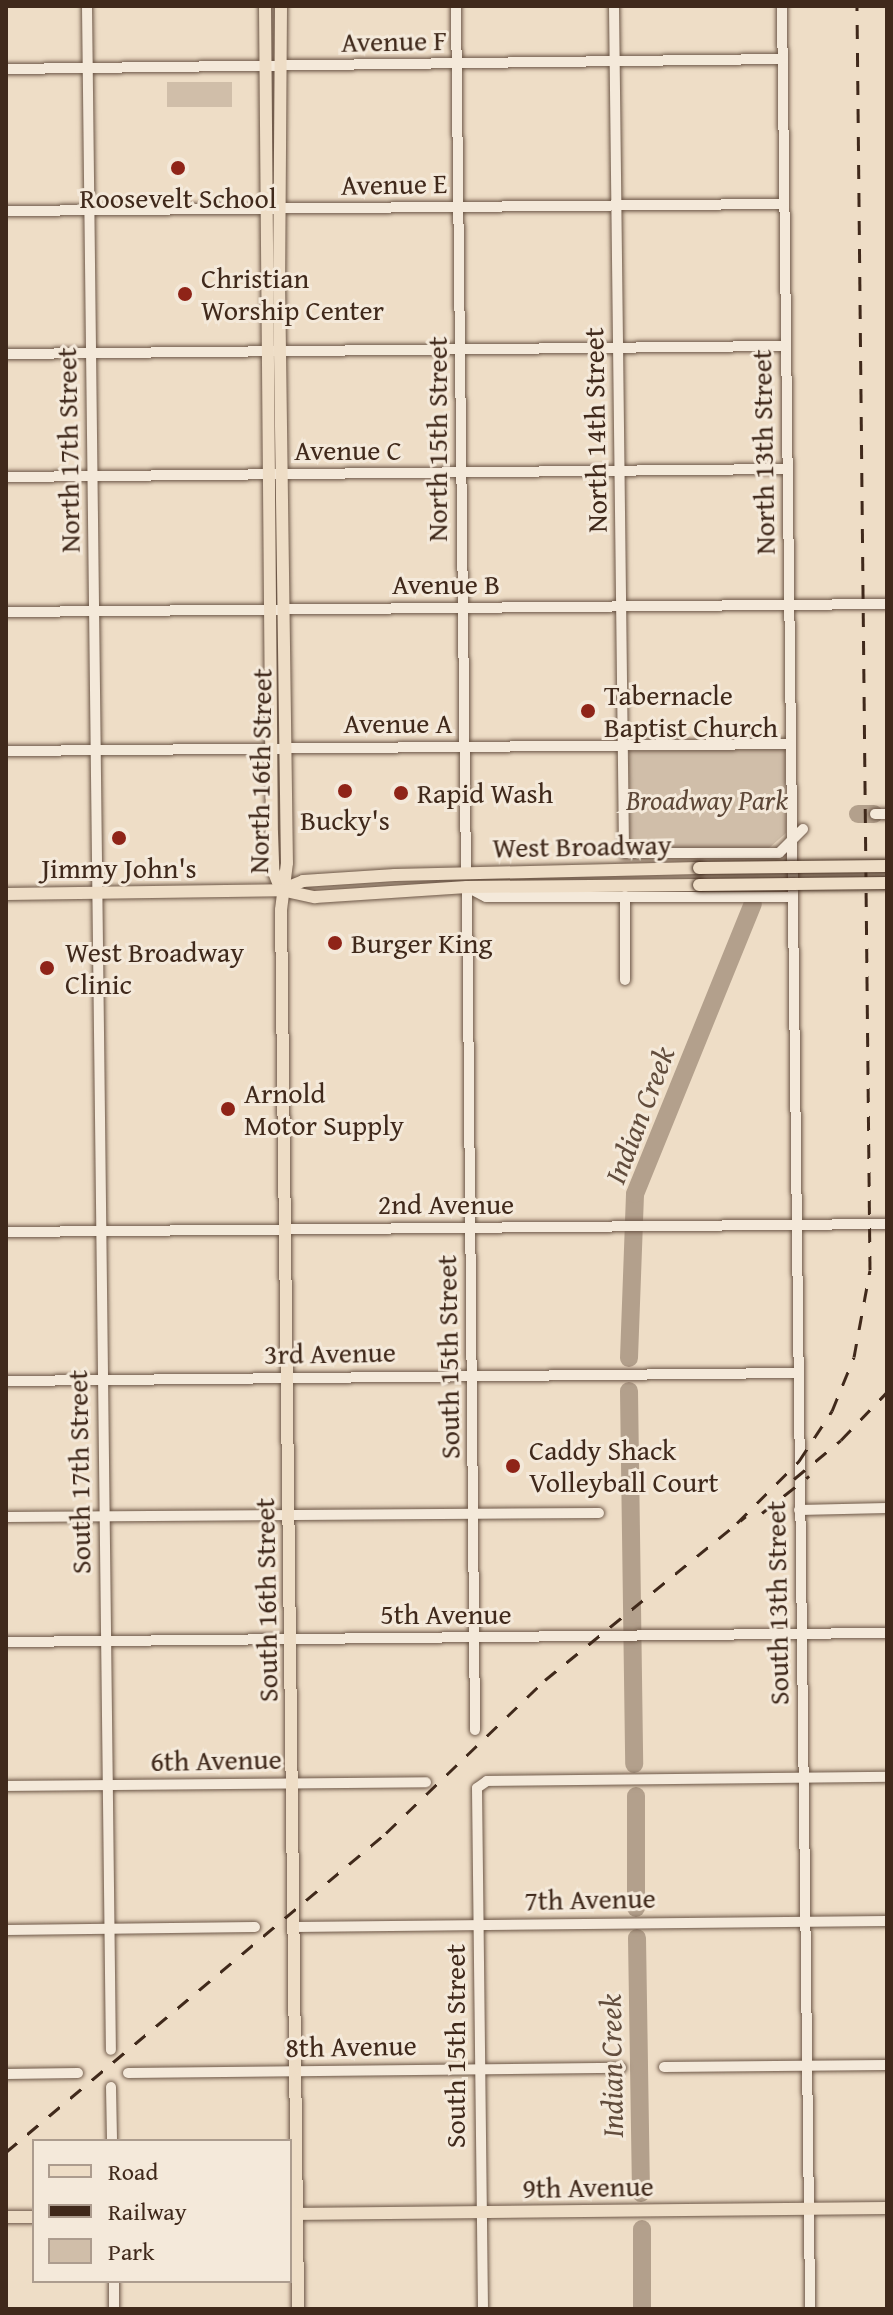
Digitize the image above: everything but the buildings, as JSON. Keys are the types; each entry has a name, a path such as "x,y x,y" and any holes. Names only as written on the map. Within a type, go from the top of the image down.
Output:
{"main road":[{"name":"North 16th Street","path":"265,6 274,209 276,474 269,609 287,863 281,890"},
{"name":"North 16th Street","path":"274,209 281,6"},
{"name":"North 16th Street","path":"276,474 286,609 279,748"},
{"name":"West Broadway","path":"281,890 303,881 466,872 887,866"},
{"name":"West Broadway","path":"6,894 281,890 315,897 467,887 887,883"},
{"name":"South 16th Street","path":"281,890 294,1927 293,2214 298,2309"},
{"name":"9th Avenue","path":"293,2214 887,2208"},
{"path":"6,2217 32,2217"}],"street":[{"name":"North 17th Street","path":"87,6 96,893"},
{"name":"North 15th Street","path":"456,6 466,872"},
{"name":"North 14th Street","path":"614,6 624,853 779,853 791,840"},
{"name":"North 13th Street","path":"782,6 793,897"},
{"name":"Avenue F","path":"6,69 783,59"},
{"name":"Avenue E","path":"6,211 783,204"},
{"path":"6,354 786,346"},
{"name":"Avenue C","path":"6,477 787,469"},
{"name":"Avenue B","path":"6,612 887,604"},
{"name":"Avenue A","path":"6,751 790,744"},
{"path":"791,840 803,829"},
{"path":"467,887 486,897 793,897"},
{"name":"South 15th Street","path":"467,887 475,1730"},
{"name":"South 17th Street","path":"96,893 111,2050"},
{"path":"625,896 625,980"},
{"name":"South 13th Street","path":"793,897 810,2309"},
{"name":"2nd Avenue","path":"6,1232 887,1224"},
{"name":"3rd Avenue","path":"6,1381 798,1373"},
{"path":"799,1510 887,1508"},
{"path":"6,1517 599,1513"},
{"name":"5th Avenue","path":"6,1642 887,1633"},
{"path":"803,1778 887,1777"},
{"name":"South 15th Street","path":"483,2309 478,1924 481,1784 803,1778"},
{"name":"6th Avenue","path":"6,1786 426,1782"},
{"name":"7th Avenue","path":"294,1927 887,1921"},
{"path":"6,1930 255,1927"},
{"path":"664,2067 887,2065"},
{"name":"8th Avenue","path":"128,2073 621,2068"},
{"path":"6,2074 78,2073"},
{"path":"111,2087 112,2139"},
{"path":"114,2283 114,2309"}],"green space":[{"path":"167,82 232,82 232,107 167,107"},
{"name":"Broadway Park","path":"785,749 786,833 769,848 630,850 629,751"}],"waterway":[{"name":"Indian Creek","path":"858,814 874,814"},
{"name":"Indian Creek","path":"629,1358 635,1194 753,904"},
{"name":"Indian Creek","path":"629,1391 634,1764"},
{"name":"Indian Creek","path":"636,1796 636,1908"},
{"name":"Indian Creek","path":"637,1938 641,2193"},
{"name":"Indian Creek","path":"642,2229 642,2309"}],"railway":[{"path":"737,1523 799,1461 832,1411 854,1357 870,1270 857,6"},
{"path":"794,1479 841,1440 887,1392"},
{"path":"762,1513 809,1476"},
{"path":"6,2152 386,1833 545,1680 746,1516"}],"place":[{"name":"Roosevelt School","path":"178,168"},
{"name":"Christian Worship Center","path":"185,294"},
{"name":"Tabernacle Baptist Church","path":"588,711"},
{"name":"Bucky's","path":"345,791"},
{"name":"Rapid Wash","path":"401,793"},
{"name":"Jimmy John's","path":"119,838"},
{"name":"Burger King","path":"335,943"},
{"name":"West Broadway Clinic","path":"47,968"},
{"name":"Arnold Motor Supply","path":"228,1109"},
{"name":"Caddy Shack Volleyball Court","path":"513,1466"}]}
